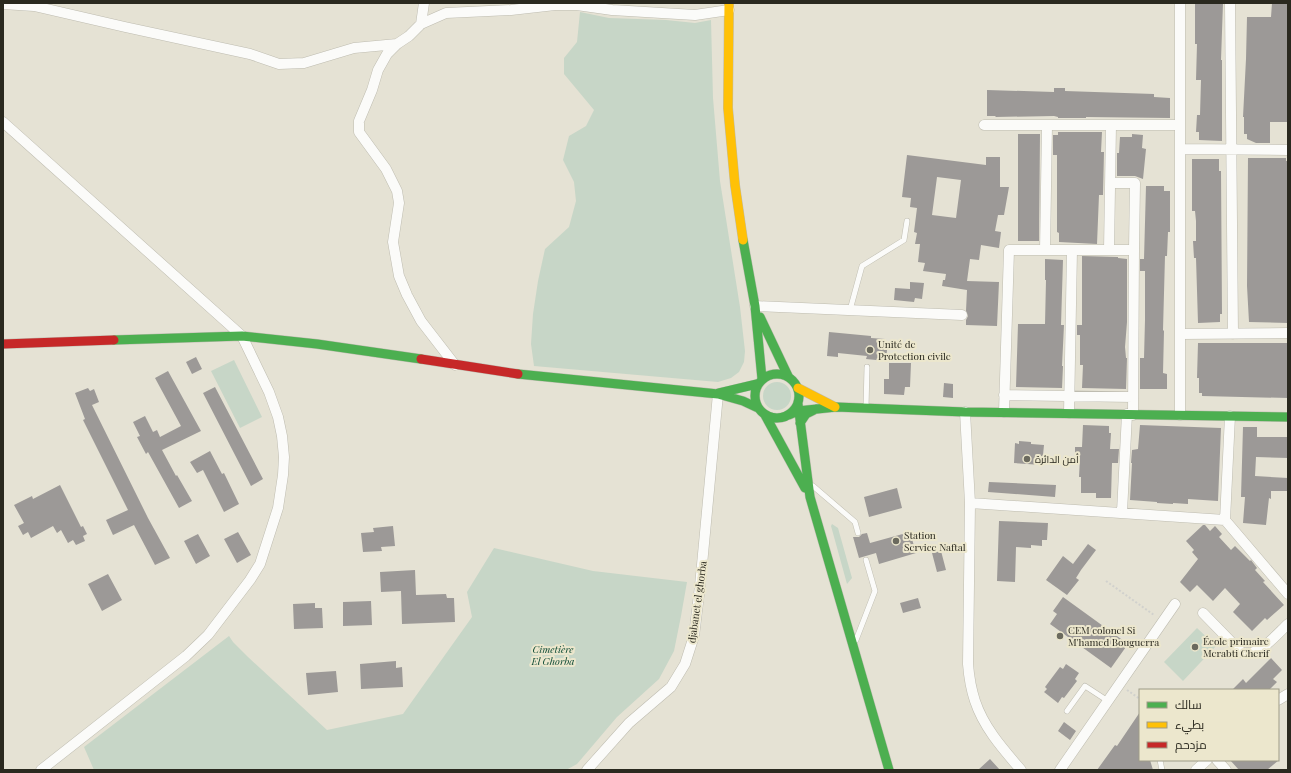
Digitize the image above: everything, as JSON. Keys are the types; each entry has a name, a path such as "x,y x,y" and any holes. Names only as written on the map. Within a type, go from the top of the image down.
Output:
{"main road":[{"path":"729,7 728,101 735,186 755,306 760,366 760,382 754,396 755,403 765,416 810,497"},
{"path":"755,306 788,376 798,388 798,407 810,497 889,770"},
{"path":"3,344 242,336 316,344 518,374 718,394 743,401 758,408"},
{"path":"718,394 760,382 768,375 775,373 788,376"},
{"path":"798,388 836,407"},
{"path":"765,416 777,418 789,415 798,407 816,409 836,407 965,412 1288,417"},
{"path":"800,423 806,414 816,409"}],"street":[{"path":"421,24 424,3"},
{"path":"1180,3 1180,415"},
{"path":"1230,3 1233,334"},
{"path":"3,4 34,6 250,54 279,64 304,63 354,48 397,44"},
{"path":"455,365 421,321 404,289 399,276 393,242 399,202 397,191 386,169 359,132 359,121 372,90 378,70 387,54 421,24 446,13 511,10 555,5 577,5 612,10 695,15 729,7"},
{"path":"3,122 242,336 269,392 278,417 284,457 278,508 260,564 250,580 208,635 186,656 41,770"},
{"path":"984,125 1180,125"},
{"path":"1045,250 1047,125"},
{"path":"1109,250 1111,125"},
{"path":"1180,149 1288,150"},
{"path":"1110,183 1135,183 1133,397 1130,414 1122,512"},
{"path":"1004,412 1009,250 1134,250"},
{"path":"1069,414 1072,250"},
{"path":"755,306 962,315"},
{"path":"1181,334 1288,333"},
{"name":"djabanet el ghorba","path":"587,770 629,723 671,687 685,664 694,636 718,394"},
{"path":"1004,395 1133,397"},
{"path":"965,412 970,503 968,664 970,685 975,702 983,720 996,740 1021,770"},
{"path":"1230,416 1225,520 1288,594"},
{"path":"970,503 1225,520"},
{"path":"1060,770 1175,604"},
{"path":"1203,613 1241,652 1247,653 1255,652 1263,647 1288,624"},
{"path":"1279,699 1288,694"},
{"path":"1196,770 1206,761"},
{"path":"1218,761 1226,770"}],"lane":[{"path":"850,310 862,266 904,240 907,221"},
{"path":"866,408 867,367"},
{"path":"808,481 855,522 858,533"},
{"path":"854,646 875,591 866,560"},
{"path":"1067,711 1085,686 1108,701"}],"path":[{"path":"1106,581 1163,621"},
{"path":"1120,684 1139,698"}],"green space":[{"path":"580,12 609,18 666,20 695,23 711,20 713,98 720,181 740,307 745,351 744,362 739,372 731,378 718,382 534,366 531,344 533,314 545,249 569,227 576,201 574,182 563,160 569,136 586,126 594,110 564,74 564,58 577,42"},
{"path":"234,360 262,417 240,428 211,371"},
{"path":"777,382 787,386 791,396 787,406 777,410 767,406 763,396 767,386"},
{"path":"832,524 838,528 852,578 847,584 831,526"},
{"name":"Cimetière El Ghorba","path":"494,548 593,571 687,582 674,651 659,679 617,717 577,764 566,770 94,770 84,747 229,636 248,657 327,730 403,714 472,617 467,592"},
{"path":"1197,628 1216,646 1183,681 1164,662"}],"building":[{"path":"1195,3 1223,3 1221,60 1222,141 1199,140 1199,132 1196,132 1197,115 1200,115 1201,80 1196,80 1197,44 1195,44"},
{"path":"1272,3 1288,3 1288,122 1270,122 1270,143 1256,143 1247,139 1247,134 1244,134 1243,117 1247,17 1271,17"},
{"path":"1054,88 1065,88 1065,91 1154,94 1154,97 1170,98 1170,118 1058,118 1054,116 987,116 987,90 1054,92"},
{"path":"1058,132 1102,132 1101,152 1104,152 1103,195 1099,195 1097,244 1059,242 1059,233 1057,232 1057,155 1053,155 1053,135 1058,135"},
{"path":"1018,134 1040,134 1039,241 1018,241"},
{"path":"1132,134 1143,135 1142,148 1146,149 1143,179 1135,176 1117,176 1117,153 1119,153 1120,137 1132,137"},
{"path":"907,155 986,165 986,157 1000,157 1000,187 1009,187 1004,215 998,215 995,231 1001,232 999,248 981,245 979,260 970,259 967,281 999,282 997,326 966,325 968,316 966,311 967,290 942,286 946,274 923,271 925,263 918,262 920,244 915,244 917,233 914,232 917,208 910,207 911,198 902,197","holes":["937,177 961,180 956,218 932,215"]},
{"path":"1248,158 1286,158 1286,161 1288,161 1288,323 1249,322 1247,286"},
{"path":"1192,159 1219,159 1219,171 1221,171 1222,314 1220,314 1220,322 1198,323 1196,258 1194,258 1193,241 1196,241 1196,221 1195,211 1192,211"},
{"path":"1146,186 1164,186 1164,191 1170,191 1170,232 1168,232 1167,256 1165,256 1163,330 1163,373 1167,374 1167,389 1140,389 1140,358 1144,358 1145,271 1140,271 1140,259 1144,259"},
{"path":"1082,256 1118,257 1127,259 1127,322 1125,347 1127,358 1126,389 1082,388 1083,365 1080,365 1080,335 1077,335 1077,325 1082,325"},
{"path":"1045,259 1063,260 1061,325 1064,325 1062,388 1016,387 1018,324 1045,324"},
{"path":"910,282 924,283 922,299 915,298 914,302 894,300 895,288 910,289"},
{"path":"829,332 871,336 871,338 885,339 884,350 887,350 886,361 866,359 867,356 838,353 838,357 827,356"},
{"path":"1198,343 1288,343 1288,398 1202,396 1202,393 1199,393 1199,378 1197,378"},
{"path":"196,357 202,369 192,374 186,362"},
{"path":"889,363 911,363 910,387 905,387 904,395 884,394 884,379 889,379"},
{"path":"168,371 201,431 162,450 192,501 179,508 148,452 146,454 137,437 140,436 133,422 145,416 153,432 157,430 160,437 181,426 155,378"},
{"path":"944,383 953,384 953,398 943,397"},
{"path":"215,387 263,479 251,486 203,393"},
{"path":"88,388 90,391 94,389 99,402 92,405 148,518 170,558 155,565 134,525 113,535 106,520 128,510 83,420 85,419 75,393"},
{"path":"1083,425 1109,426 1109,433 1111,433 1110,449 1119,449 1118,463 1112,463 1111,498 1096,498 1096,493 1081,493 1081,477 1079,477 1080,457 1075,456 1075,447 1082,447"},
{"path":"1140,425 1221,428 1218,501 1188,499 1188,504 1173,504 1130,500 1132,450 1138,449"},
{"path":"1243,427 1257,427 1257,437 1288,437 1288,458 1256,457 1255,476 1288,478 1288,491 1271,491 1266,525 1243,523 1245,497 1241,497"},
{"path":"1019,441 1044,445 1042,465 1014,463 1015,443 1019,444"},
{"path":"210,451 222,474 224,473 239,504 224,512 203,470 197,473 190,462"},
{"path":"989,482 1056,485 1055,497 988,492"},
{"path":"60,485 81,527 83,526 87,534 83,536 85,541 76,545 73,540 68,543 61,530 57,533 53,526 31,538 28,532 23,535 18,526 24,523 14,505 32,496 33,499"},
{"path":"897,488 902,508 869,517 864,497"},
{"path":"999,521 1048,523 1047,540 1042,540 1042,546 1031,545 1031,548 1016,547 1015,582 997,581"},
{"path":"1203,525 1205,525 1210,531 1215,526 1222,534 1219,537 1231,550 1235,546 1250,561 1251,560 1257,568 1255,570 1265,581 1263,582 1284,605 1267,620 1265,618 1252,631 1233,612 1240,604 1225,588 1213,601 1197,585 1190,592 1180,582 1198,559 1192,552 1194,550 1186,541"},
{"path":"393,526 395,546 381,547 382,551 363,552 361,533 374,532 373,528"},
{"path":"238,532 251,555 237,563 224,539"},
{"path":"910,532 916,553 879,564 876,553 859,558 853,537 859,537 862,534 867,533 870,543"},
{"path":"198,534 210,556 196,564 184,541"},
{"path":"1088,544 1096,550 1076,578 1079,580 1067,595 1046,580 1063,556 1073,564"},
{"path":"941,551 946,570 937,572 932,553"},
{"path":"415,570 416,595 446,594 447,598 454,598 455,622 402,624 401,591 381,592 380,572"},
{"path":"108,574 122,600 102,611 88,584"},
{"path":"1063,597 1128,644 1111,668 1050,624 1057,614 1053,611"},
{"path":"918,598 921,608 903,613 900,603"},
{"path":"371,601 372,625 343,626 343,602"},
{"path":"315,603 315,608 322,608 323,628 294,629 293,604"},
{"path":"1271,658 1282,670 1273,679 1277,682 1270,689 1233,689 1243,679 1246,683"},
{"path":"396,661 396,668 402,667 403,687 361,689 360,664"},
{"path":"1066,664 1079,673 1075,679 1077,681 1064,698 1062,697 1058,703 1044,692 1047,689 1045,687 1060,667 1063,669"},
{"path":"336,671 338,692 308,695 306,673"},
{"path":"1139,713 1139,761 1150,761 1153,770 1097,770 1115,745 1117,746"},
{"path":"1064,722 1076,731 1070,740 1058,731"},
{"path":"990,759 1000,770 978,770"},
{"path":"1231,761 1278,761 1267,770 1239,770"}],"traffic: fast":[{"path":"743,240 755,306 762,379"},
{"path":"760,317 788,376"},
{"path":"114,340 242,336 317,344 421,359"},
{"path":"518,374 718,394 743,401 758,408"},
{"path":"773,374 781,374 786,375 793,380 798,387 799,396 798,405 793,412 786,417 773,418 765,415 758,408 755,400 755,392 758,384 765,377 773,374"},
{"path":"719,393 757,384"},
{"path":"798,404 810,497 889,770"},
{"path":"789,415 798,411 836,407 965,412 1288,417"},
{"path":"800,423 806,414 816,409"},
{"path":"765,415 805,488"}],"traffic: slow":[{"path":"729,3 728,108 735,185 743,240"},
{"path":"798,388 835,407"}],"traffic: jam":[{"path":"3,344 114,340"},
{"path":"421,359 518,374"}],"place":[{"name":"Unité de Protection civile","path":"870,350"},
{"name":"أمن الدائرة","path":"1027,459"},
{"name":"Station Service Naftal","path":"896,541"},
{"name":"CEM colonel Si M'hamed Bouguerra","path":"1060,636"},
{"name":"École primaire Merabti Cherif","path":"1195,647"}]}
